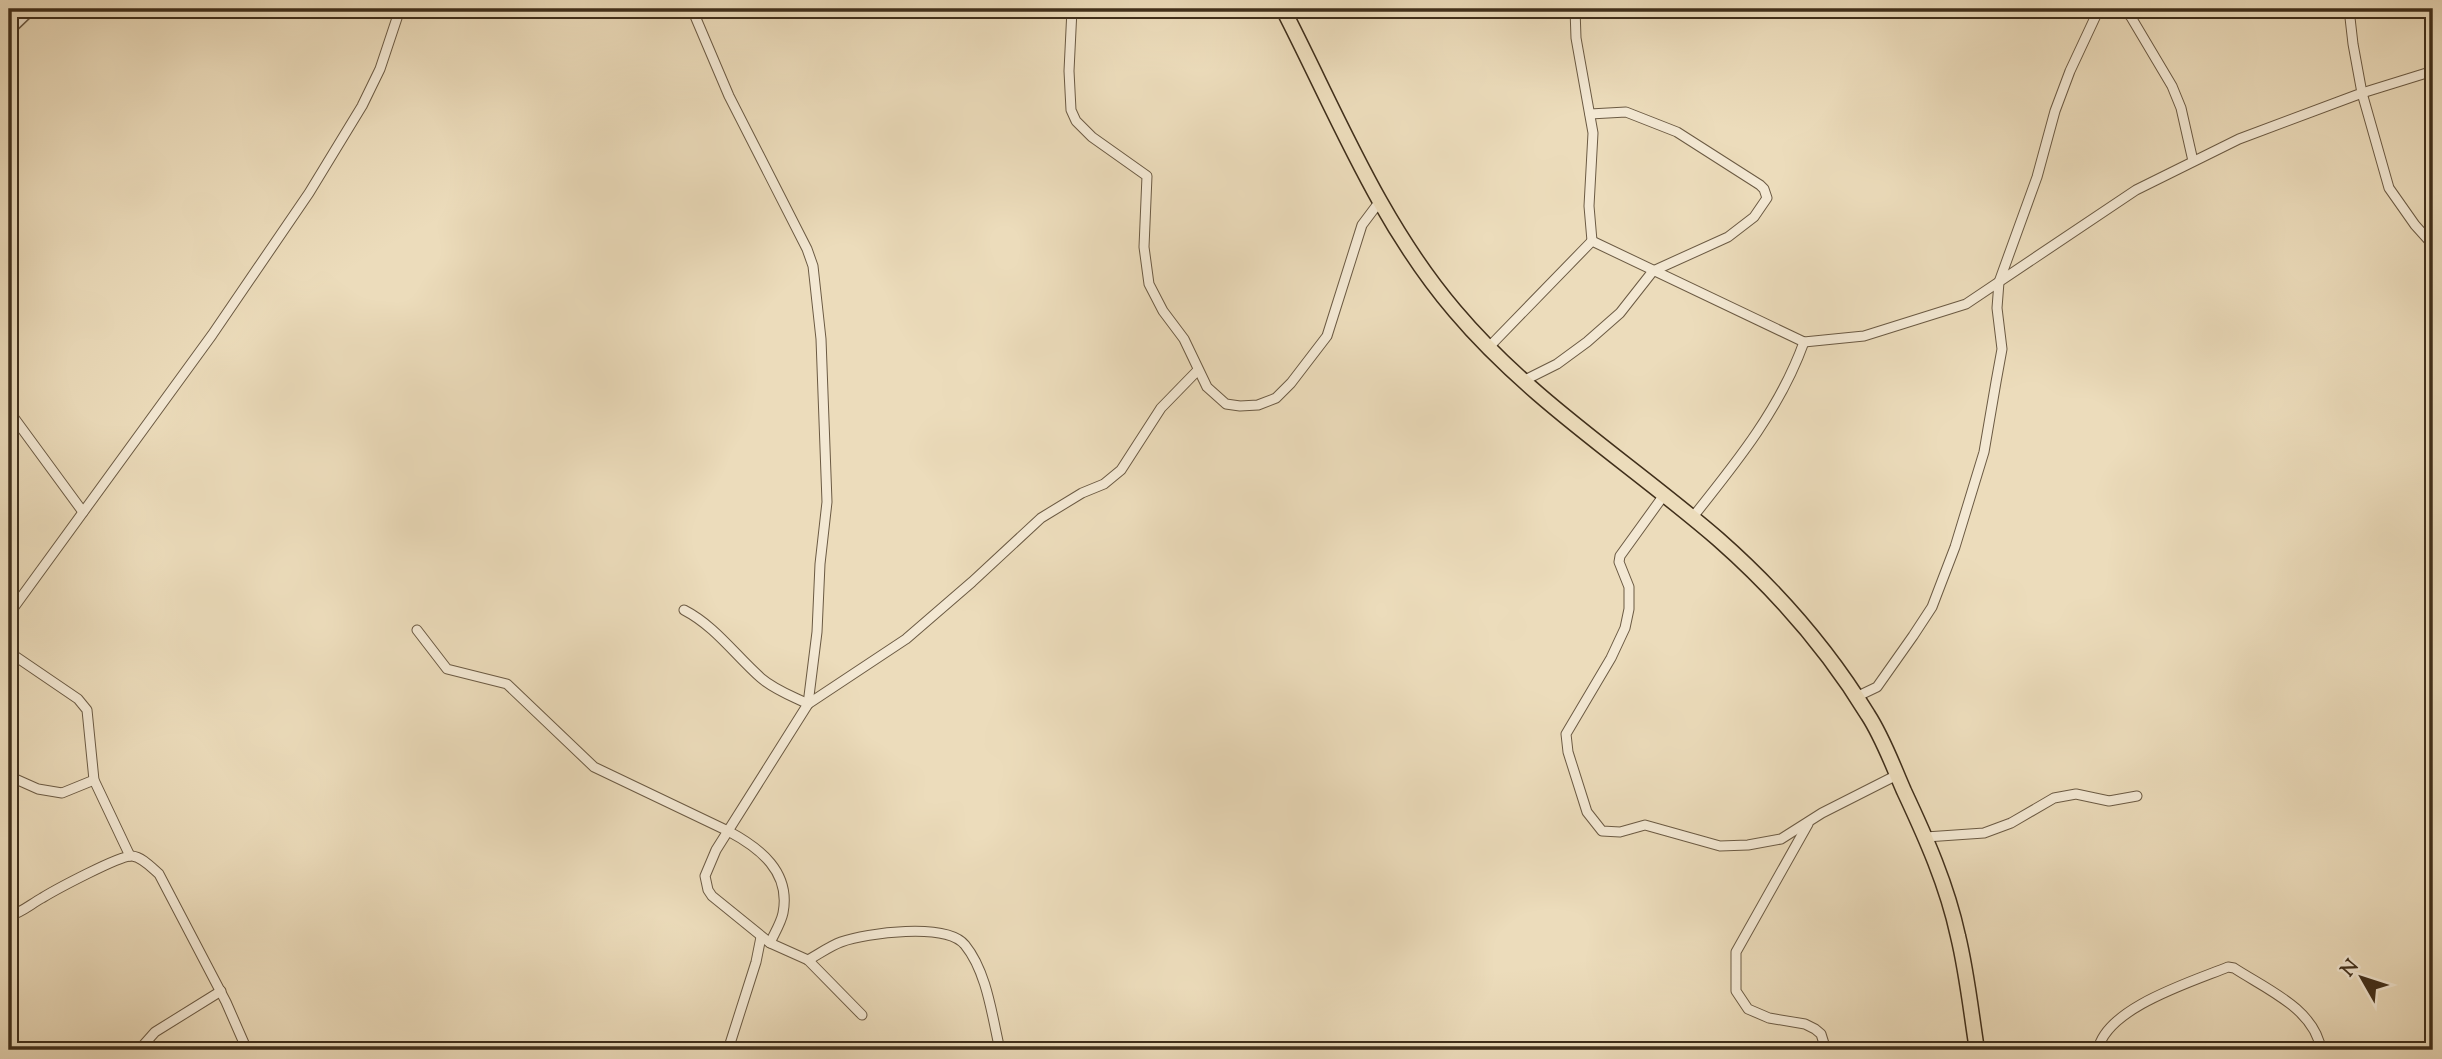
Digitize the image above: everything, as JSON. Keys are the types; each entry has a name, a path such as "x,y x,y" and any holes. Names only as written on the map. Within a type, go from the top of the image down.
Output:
{"main road":[{"path":"1283,9 1380,201 1408,249 1454,310 1488,348 1523,381 1692,518 1774,591 1832,660 1870,718 1926,837 1958,932 1977,1050"}],"street":[{"path":"9,30 30,9"},
{"path":"9,614 212,335 309,193 362,106 380,69 400,9"},
{"path":"692,9 729,96 813,266 821,339 827,502 820,564 817,632 808,704"},
{"path":"1072,9 1069,71 1071,110 1076,121 1092,137 1147,176 1144,247 1149,284 1163,311 1184,339 1207,387 1226,404 1258,405 1276,398 1327,336 1362,225 1380,201"},
{"path":"1488,348 1592,241 1589,206 1593,133 1576,38 1575,9"},
{"path":"1856,697 1877,687 1913,636 1932,607 1955,547 1984,452 2002,349 1997,308 1999,282 2037,177 2055,111 2099,9"},
{"path":"2124,9 2172,86 2181,108 2193,161"},
{"path":"2349,9 2362,93 2382,169 2389,188 2433,245"},
{"path":"1592,241 1804,342 1864,336 1966,304 2136,190 2239,139 2362,93 2433,71"},
{"path":"1523,381 1557,364 1587,342 1620,313 1653,271 1728,237 1754,217 1767,198 1764,189 1677,132 1626,112 1590,114"},
{"path":"1692,518 1742,456 1781,397 1804,342"},
{"path":"862,1015 808,960 761,937 712,896 705,876 707,870 808,704 906,639 1041,518 1082,493 1104,484 1121,470 1160,408 1198,370"},
{"path":"9,411 83,512"},
{"path":"1664,495 1620,556 1619,562 1629,587 1629,609 1625,628 1611,658 1566,734 1568,752 1587,812 1602,831 1620,832 1645,825 1720,846 1748,845 1781,839 1822,813 1897,775"},
{"path":"684,610 699,618 760,677 776,689 808,704"},
{"path":"417,630 447,669 507,684 594,767 729,831 769,859 785,898 783,916 770,943"},
{"path":"9,652 78,699 87,710 94,780 131,856"},
{"path":"11,778 38,789 62,793 94,780"},
{"path":"1926,837 1984,833 2011,823 2054,798 2076,794 2109,801 2137,796"},
{"path":"1808,823 1737,952 1736,990 1748,1009 1769,1018 1805,1024 1815,1029 1821,1034 1826,1050"},
{"path":"9,916 117,860 131,856 144,861 159,874 221,991 247,1050"},
{"path":"808,960 840,943 896,931 953,935 963,942 978,964 1000,1050"},
{"path":"727,1050 756,962 761,937"},
{"path":"2098,1050 2104,1032 2131,1010 2228,967 2234,968 2297,1008 2313,1030 2320,1050"},
{"path":"139,1050 155,1032 221,991"}]}
